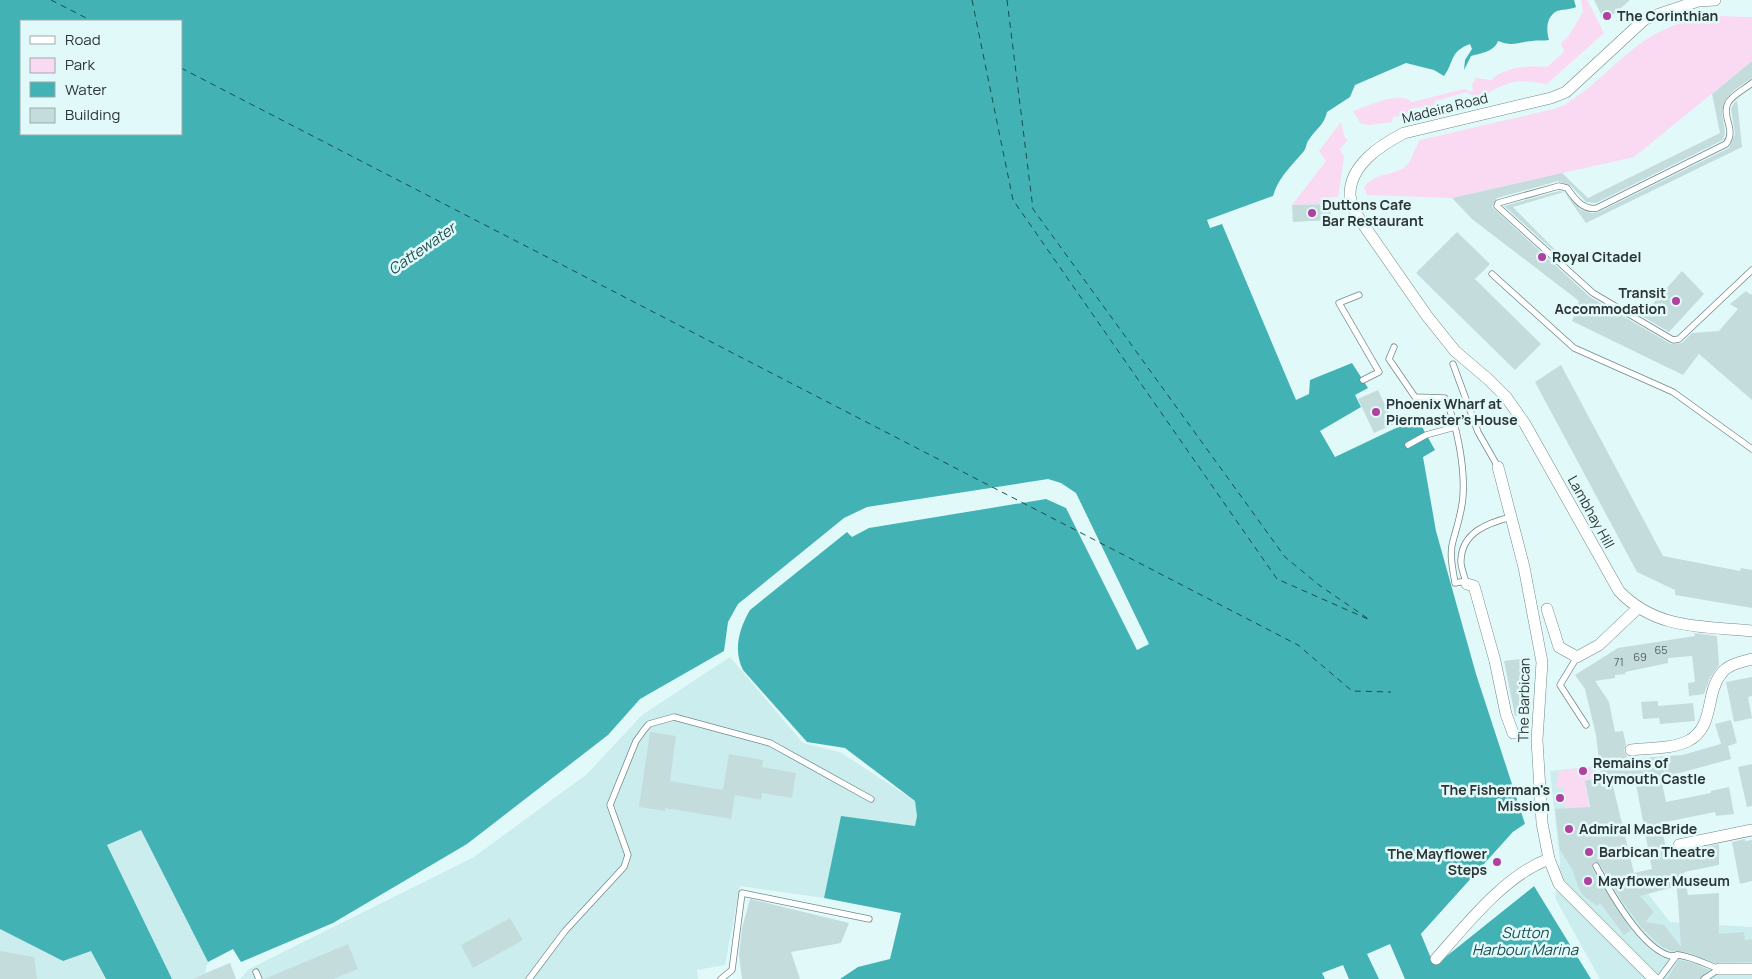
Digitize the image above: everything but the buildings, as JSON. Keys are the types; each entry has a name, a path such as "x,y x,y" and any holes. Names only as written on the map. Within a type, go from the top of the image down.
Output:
{"street":[{"name":"Madeira Road","path":"1525,424 1506,397 1456,351 1427,316 1356,214 1350,196 1353,181 1359,169 1383,144 1404,133 1551,98 1566,92 1645,19 1698,1 1715,0"},
{"name":"Lambhay Hill","path":"1525,424 1619,592 1638,608 1653,617 1671,623 1752,631"},
{"name":"The Barbican","path":"1498,467 1524,567 1542,662 1538,740 1542,823 1549,859 1559,884 1654,979"},
{"path":"1466,583 1474,586 1495,661 1506,714 1514,733"},
{"path":"1547,608 1559,647 1577,657 1598,645 1638,608"},
{"path":"1631,750 1675,745 1694,737 1708,717 1716,683 1721,673 1731,666 1752,660"},
{"path":"1679,845 1752,830"},
{"path":"1436,959 1480,908 1533,865 1549,859"},
{"path":"1719,969 1752,969"}],"lane":[{"path":"1752,83 1728,103 1726,111 1731,133 1730,139 1726,144 1597,208 1592,209 1581,204 1567,188 1559,186 1498,203 1497,206 1593,294 1673,340 1679,339 1752,270"},
{"path":"1492,274 1574,348 1673,392 1752,449"},
{"path":"1360,294 1339,303 1379,372 1363,380"},
{"path":"1394,347 1389,359 1415,397 1445,398 1460,443 1463,495 1459,524 1452,542 1452,564 1455,583 1466,583 1461,560 1467,539 1480,528 1511,517"},
{"name":"The Barbican","path":"1453,364 1478,432 1498,467"},
{"path":"1408,445 1426,435 1455,427"},
{"path":"1577,657 1560,685 1586,725"},
{"path":"529,979 565,931 624,867 628,855 610,805 636,741 649,724 674,717 770,743 871,799"},
{"path":"1596,866 1619,907 1639,932 1660,950 1671,956 1677,955 1719,969"},
{"path":"721,979 732,970 742,893 869,919"},
{"path":"1659,979 1677,955"},
{"path":"1704,979 1719,969"},
{"path":"256,972 260,979"}],"shaded area":[{"path":"730,657 803,743 840,752 915,801 917,816 915,826 841,817 824,898 740,886 725,965 697,970 698,979 240,979 249,969 474,857 587,774 642,715"},
{"path":"1577,768 1602,867 1638,881 1670,922 1752,927 1752,979 1600,979 1555,898 1560,862 1550,771"},
{"path":"141,830 208,962 205,973 230,963 236,979 172,979 107,845"},
{"path":"0,929 63,961 91,950 105,979 0,979"}],"green space":[{"path":"1581,0 1587,0 1604,33 1547,84 1525,81 1510,83 1477,99 1467,92 1435,101 1434,106 1414,108 1413,114 1393,117 1392,122 1369,125 1361,124 1353,111 1392,98 1407,99 1412,102 1464,89 1473,92 1472,85 1476,78 1491,80 1503,72 1517,68 1547,67 1564,52 1561,43 1568,37 1583,12"},
{"path":"1716,16 1752,17 1752,61 1634,157 1452,198 1367,195 1364,187 1369,182 1375,178 1402,169 1407,165 1420,140 1558,108 1582,93 1635,47 1655,34 1680,23"},
{"path":"1341,122 1345,138 1348,140 1340,149 1344,157 1338,197 1330,197 1330,204 1292,205 1326,161 1319,151"},
{"path":"1595,766 1598,778 1585,782 1590,811 1565,809 1563,787 1556,787 1558,771"}],"water":[{"path":"0,0 1574,0 1576,7 1557,11 1549,20 1547,32 1549,40 1511,44 1498,41 1494,48 1471,56 1464,70 1465,60 1472,49 1470,44 1455,54 1444,76 1434,70 1406,63 1355,85 1350,97 1327,112 1322,124 1308,141 1305,150 1282,178 1273,196 1207,220 1210,228 1222,224 1296,400 1309,394 1310,380 1352,363 1368,388 1355,395 1361,407 1320,431 1335,457 1417,418 1435,450 1423,457 1436,531 1476,674 1525,824 1513,832 1421,934 1430,956 1443,959 1534,886 1591,979 1405,979 1390,944 1367,954 1379,979 1349,979 1343,965 1322,973 1325,979 840,979 858,967 890,959 901,913 824,898 841,816 915,826 917,816 915,801 845,748 807,742 743,670 738,655 740,632 750,610 847,532 852,537 869,528 1046,499 1066,508 1137,650 1149,644 1076,493 1061,483 1048,479 867,507 844,518 738,604 728,622 724,651 640,699 608,735 467,844 333,923 241,962 233,949 208,962 141,830 107,845 172,979 106,979 91,951 63,961 0,929"}],"pier":[{"path":"1525,824 1526,827 1515,834 1424,935 1433,954 1441,957 1534,883 1534,886 1436,964 1421,934 1513,832"}],"ferry route":[{"path":"51,0 90,20"},
{"path":"972,0 1013,200 1277,579 1370,620"},
{"path":"1007,0 1033,209 1285,557 1319,585 1367,618"},
{"path":"182,69 1298,645 1352,691 1391,692"}],"place":[{"name":"The Corinthian","path":"1607,16"},
{"name":"Duttons Cafe Bar Restaurant","path":"1312,213"},
{"name":"Royal Citadel","path":"1542,257"},
{"name":"Transit Accommodation","path":"1676,301"},
{"name":"Phoenix Wharf at Piermaster's House","path":"1376,412"},
{"name":"Remains of Plymouth Castle","path":"1583,771"},
{"name":"The Fisherman's Mission","path":"1560,798"},
{"name":"Admiral MacBride","path":"1569,829"},
{"name":"Barbican Theatre","path":"1589,852"},
{"name":"The Mayflower Steps","path":"1497,862"},
{"name":"Mayflower Museum","path":"1588,881"}],"water label":[{"name":"Cattewater","path":"422,249"},
{"name":"Sutton Harbour Marina","path":"1525,942"}]}
